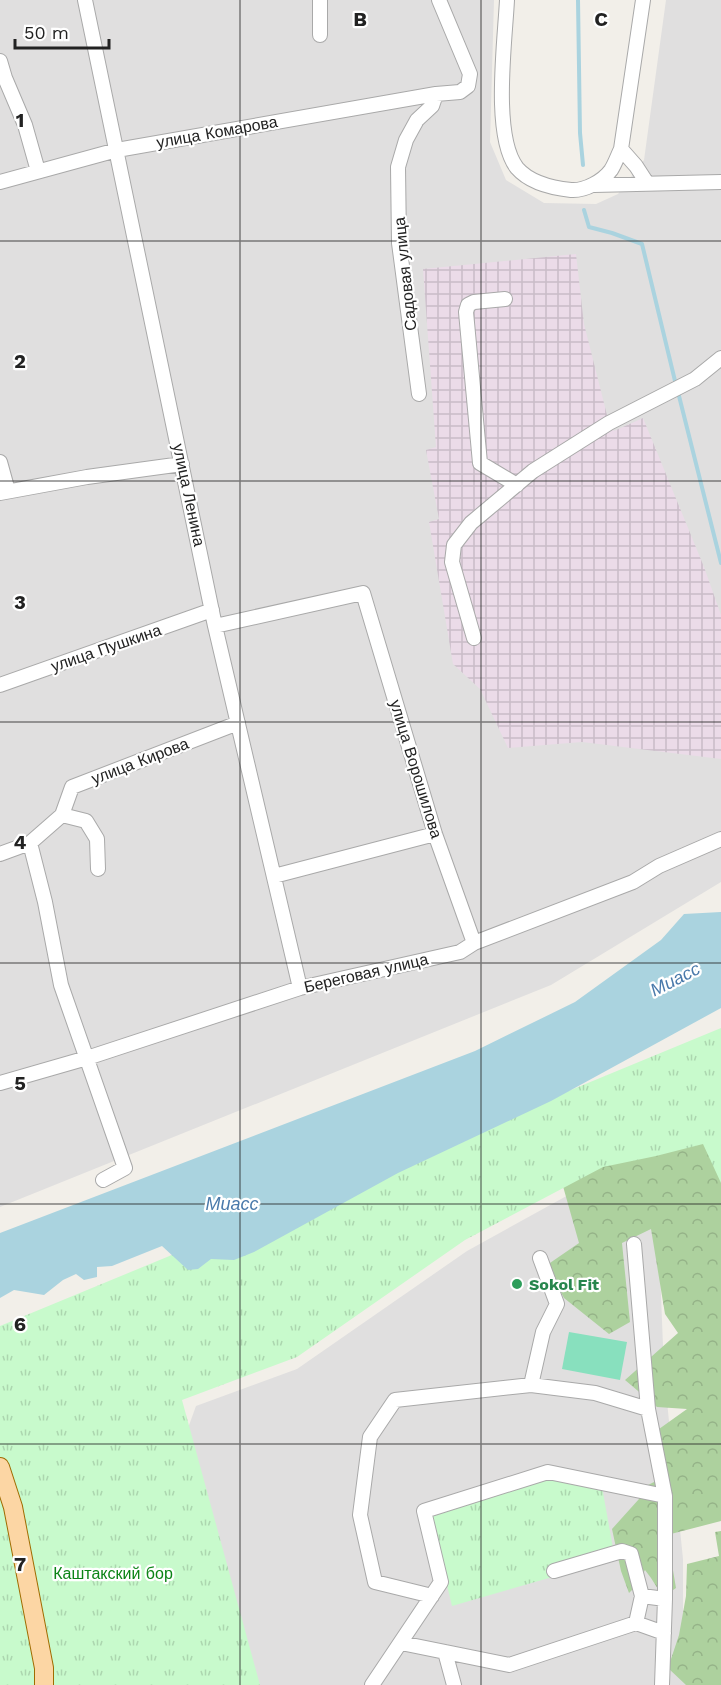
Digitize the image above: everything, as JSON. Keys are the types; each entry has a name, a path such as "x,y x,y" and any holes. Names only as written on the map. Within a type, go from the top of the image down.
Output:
{"main road":[{"path":"0,1467 13,1506 44,1668 44,1685"}],"street":[{"name":"улица Ленина","path":"85,0 215,626 300,988"},
{"path":"320,0 320,35"},
{"name":"улица Комарова","path":"0,182 117,150 436,94 460,92 468,86 470,75 439,0"},
{"path":"507,0 502,124 507,147 517,168 532,180 552,187 576,190 594,185 721,182"},
{"path":"594,185 611,170 621,149 643,0"},
{"path":"0,61 25,124 38,171"},
{"name":"Садовая улица","path":"419,394 399,243 398,167 406,140 417,120 432,106 436,94"},
{"path":"621,149 636,166 646,183"},
{"path":"505,299 474,302 468,305 466,312 480,463 517,485"},
{"path":"474,638 452,562 454,545 471,523 533,471 609,423 695,379 721,358"},
{"path":"0,462 4,492 87,477 182,464"},
{"name":"улица Ворошилова","path":"215,626 363,592 435,834 474,944"},
{"name":"улица Пушкина","path":"0,685 212,610"},
{"name":"улица Кирова","path":"0,854 30,843 62,815 72,787 238,723"},
{"path":"62,815 86,821 97,839 98,869"},
{"path":"274,876 435,834"},
{"name":"Береговая улица","path":"0,1083 87,1058 300,988 460,952 474,944 633,882 659,866 721,839"},
{"path":"30,843 45,902 61,985 125,1168 103,1180"},
{"path":"634,1244 648,1409 664,1496 665,1599 662,1685"},
{"path":"531,1385 543,1332 557,1304 540,1257"},
{"path":"432,1596 375,1582 360,1515 370,1437 395,1400 531,1385 595,1393 648,1409"},
{"path":"372,1685 441,1582 424,1511 548,1472 664,1496"},
{"path":"554,1571 622,1551 631,1554 642,1596 636,1623"},
{"path":"642,1596 665,1599"},
{"path":"401,1643 509,1665 636,1623 664,1633"},
{"path":"445,1652 454,1685"}],"shaded area":[{"path":"0,0 494,0 490,142 506,180 544,203 596,204 618,194 644,160 666,0 721,0 721,882 551,985 0,1207"},
{"path":"576,254 584,324 609,423 614,431 643,418 704,567 721,615 721,759 582,742 508,748 480,689 453,664 429,522 439,519 426,450 436,447 423,269"},
{"path":"656,1167 664,1372 683,1559 683,1663 686,1685 95,1685 196,1406 297,1369 467,1251 601,1177"}],"green space":[{"name":"Каштакский бор","path":"721,1028 721,1183 703,1144 603,1167 465,1240 297,1357 182,1400 260,1685 0,1685 0,1326"},
{"path":"721,1049 721,1521 667,1535 676,1588 663,1597 645,1570 637,1585 629,1593 621,1571 612,1529 639,1499 642,1488 668,1475 659,1429 687,1409 657,1407 625,1380 678,1333 665,1314 651,1229 622,1243 630,1322 609,1334 564,1298 547,1265 579,1243 557,1165"},
{"path":"569,1332 627,1342 620,1380 562,1369"},
{"path":"548,1476 602,1487 615,1559 452,1606 429,1512"},
{"path":"721,1531 721,1685 686,1685 668,1668 679,1635 686,1596 687,1564 719,1556 715,1532"}],"water":[{"name":"Миасс","path":"721,912 721,1008 551,1101 398,1173 254,1252 234,1260 211,1259 198,1269 188,1270 162,1246 112,1266 97,1267 97,1277 84,1280 76,1274 63,1280 44,1295 14,1290 0,1298 0,1233 475,1051 575,1002 661,940 684,914"}],"waterway":[{"path":"578,0 580,133 583,165"},
{"path":"584,210 589,227 642,244 676,385"},
{"path":"678,392 721,563"}],"place":[{"name":"Sokol Fit","path":"517,1284"}]}
